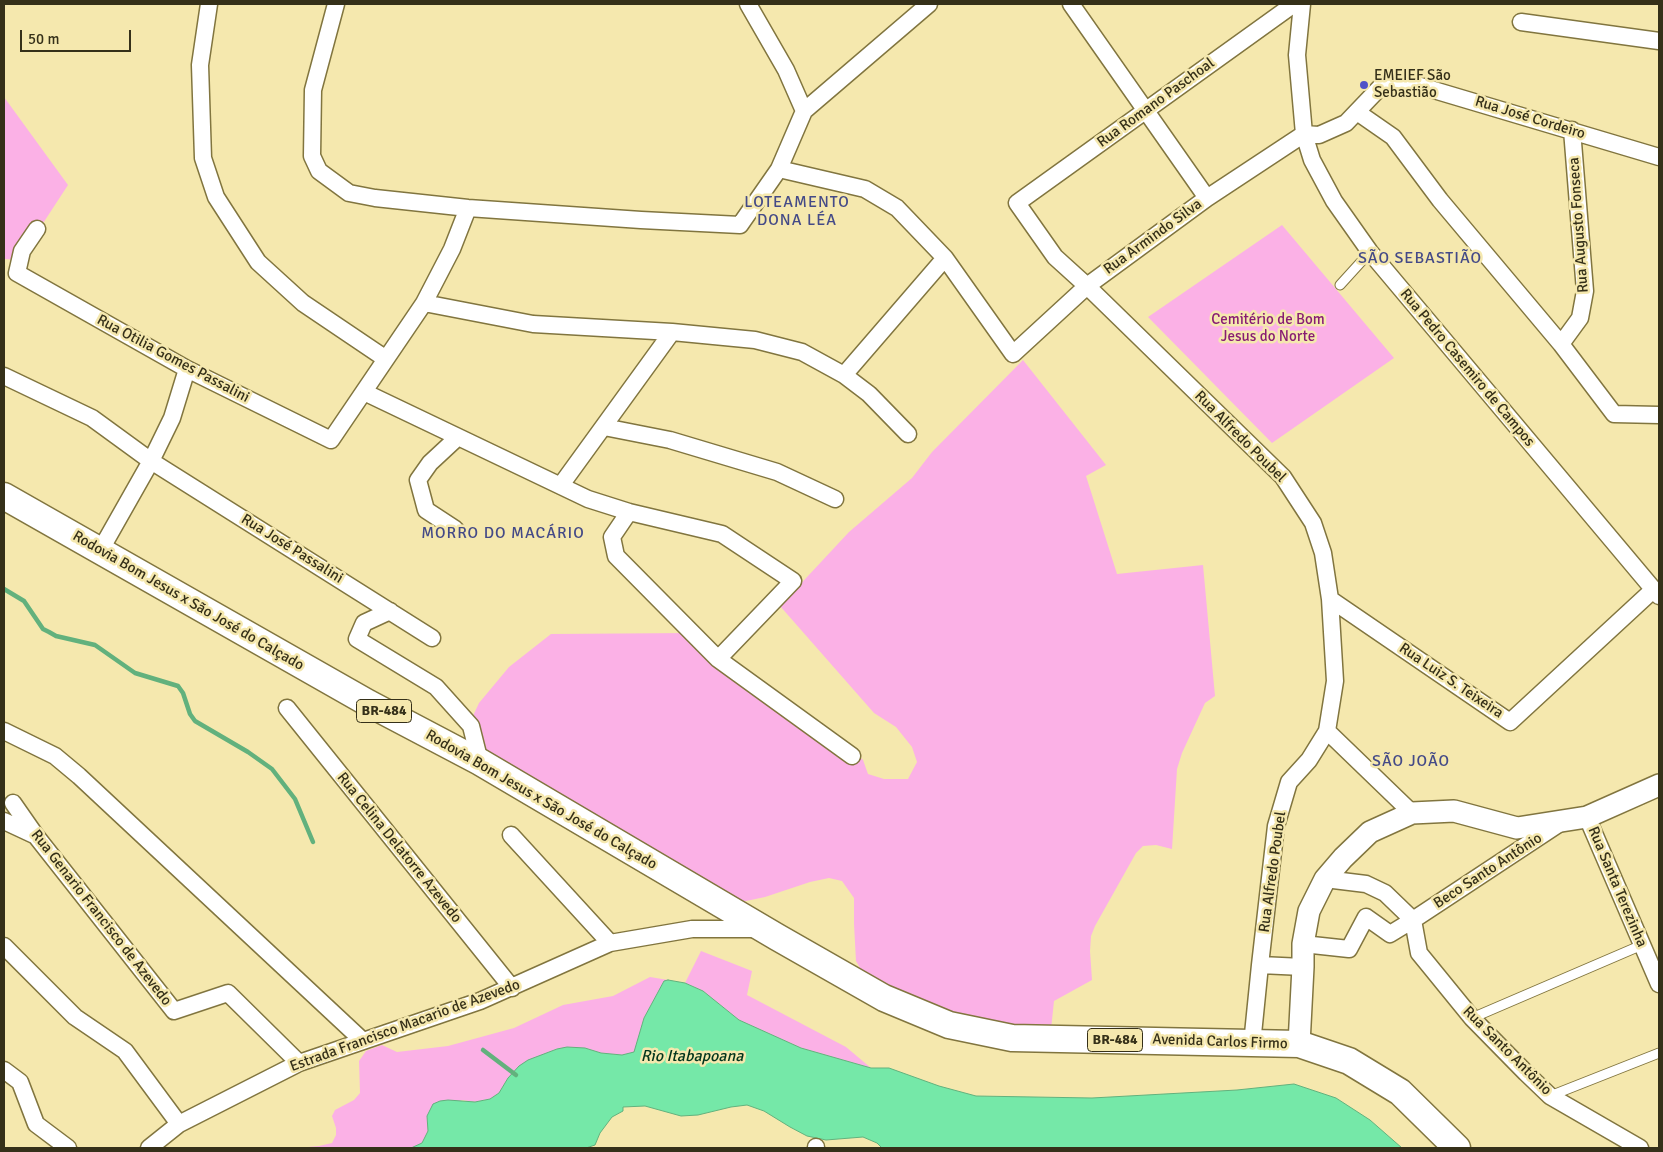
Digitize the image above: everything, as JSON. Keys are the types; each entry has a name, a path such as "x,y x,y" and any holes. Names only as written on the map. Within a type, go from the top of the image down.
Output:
{"main road":[{"name":"Rodovia Bom Jesus x São José do Calçado","path":"4,496 368,703 480,762 764,929"},
{"name":"Avenida Carlos Firmo","path":"764,929 884,998 949,1024 1012,1038 1298,1044 1349,1061 1400,1092 1457,1148"}],"street":[{"path":"209,4 200,65 204,158 216,197 258,262 303,303 386,360"},
{"path":"336,4 313,90 312,156 319,171 349,193 374,198 468,208 740,225 779,169 804,111 929,4"},
{"path":"748,4 786,70 804,111"},
{"path":"1071,4 1207,198"},
{"name":"Rua Romano Paschoal","path":"1017,203 1294,4"},
{"name":"Rua Pedro Casemiro de Campos","path":"1302,4 1296,54 1304,134 1312,160 1334,201 1370,252 1656,593"},
{"path":"1521,22 1659,41"},
{"name":"Rua José Cordeiro","path":"1304,134 1319,135 1346,122 1358,112 1390,77 1659,157"},
{"path":"1358,112 1393,137 1440,200 1561,344 1614,414 1659,415"},
{"name":"Rua Augusto Fonseca","path":"1561,344 1580,318 1585,290 1572,130"},
{"name":"Rua Armindo Silva","path":"944,258 1012,354 1087,286 1207,198 1304,134"},
{"path":"779,169 865,190 898,208 944,258 844,375"},
{"name":"Rua Alfredo Poubel","path":"1017,203 1055,257 1283,478 1314,523 1324,553 1330,598 1335,681 1327,731 1309,760 1289,782 1276,826 1252,1044"},
{"path":"468,208 452,249 424,303 364,392 588,499 629,512 722,534 793,581 718,659"},
{"name":"Rua Otilia Gomes Passalini","path":"37,229 22,251 16,273 187,369 331,440 364,392"},
{"path":"424,303 532,324 672,332 755,340 802,352 844,375 869,394 908,434"},
{"path":"561,485 672,332"},
{"path":"100,551 151,461 172,418 187,369"},
{"name":"Rua José Passalini","path":"4,376 92,418 151,461 432,638"},
{"path":"604,427 670,440 777,472 835,499"},
{"path":"455,530 426,510 418,480 430,463 458,437"},
{"path":"629,512 612,537 616,556 718,659 852,756"},
{"name":"Rua Luiz S. Teixeira","path":"1330,598 1510,722 1656,593"},
{"path":"390,611 364,623 357,639 436,688 471,726 480,762"},
{"name":"Rua Celina Delatorre Azevedo","path":"287,708 512,988"},
{"path":"4,731 55,756 79,776 363,1041"},
{"path":"1327,731 1412,813"},
{"path":"1298,1044 1303,944 1309,911 1325,879 1343,858 1370,832 1412,813 1454,811 1517,828 1564,821 1587,817 1659,785"},
{"name":"Rua Genario Francisco de Azevedo","path":"13,803 36,836 174,1011 228,993 299,1063"},
{"name":"Rua Santa Terezinha","path":"1587,817 1659,984"},
{"path":"4,821 36,836"},
{"name":"Beco Santo Antônio","path":"1412,920 1564,821"},
{"path":"511,835 610,943"},
{"path":"1303,944 1350,949 1366,917 1390,934 1412,920 1385,893 1366,884 1325,879"},
{"name":"Rua Santo Antônio","path":"1412,920 1419,953 1472,1018 1550,1096 1640,1148"},
{"name":"Estrada Francisco Macario de Azevedo","path":"149,1148 179,1124 299,1063 480,1001 610,943 692,929 764,929"},
{"path":"4,946 75,1017 125,1051 179,1124"},
{"path":"1260,965 1303,967"},
{"path":"4,1070 20,1082 36,1124 68,1148"}],"lane":[{"path":"1340,285 1370,252"},
{"path":"1472,1018 1642,945"},
{"path":"1550,1096 1659,1053"}],"green space":[{"path":"4,97 68,185 19,260 4,259"},
{"name":"Cemitério de Bom Jesus do Norte","path":"1282,225 1394,358 1272,443 1148,317"},
{"path":"1023,360 1106,465 1086,476 1117,574 1203,565 1215,696 1205,703 1182,753 1177,769 1172,849 1156,845 1143,846 1136,853 1091,936 1092,980 1054,1001 1050,1039 874,992 856,961 854,898 842,881 829,878 810,882 765,897 732,904 469,749 464,735 479,703 509,667 551,634 692,633 846,745 863,760 868,774 884,779 908,779 917,762 912,747 896,727 874,713 780,606 849,532 912,478 932,452"},
{"path":"701,951 752,971 747,995 846,1047 871,1068 801,1048 739,1020 703,991 685,983"},
{"path":"650,977 668,980 664,982 644,1018 635,1052 622,1055 601,1053 585,1048 557,1049 543,1055 508,1078 499,1093 490,1099 475,1102 462,1100 427,1116 428,1131 422,1143 411,1148 297,1148 332,1143 336,1135 336,1128 332,1116 335,1110 354,1100 360,1093 359,1061 366,1051 382,1045 397,1052 448,1046 514,1028 563,1005 613,996"}],"water":[{"name":"Rio Itabapoana","path":"664,981 685,983 703,991 739,1020 801,1048 871,1068 889,1068 939,1086 976,1096 1092,1098 1237,1090 1294,1084 1336,1098 1370,1120 1402,1148 882,1148 877,1143 863,1137 826,1140 807,1136 764,1111 747,1105 698,1115 681,1116 645,1106 623,1107 623,1111 612,1117 600,1133 595,1145 586,1148 411,1148 422,1143 428,1131 427,1116 433,1104 448,1100 475,1102 490,1099 499,1093 508,1078 519,1066 528,1060 567,1047 585,1048 601,1053 622,1055 634,1052 644,1018"}],"waterway":[{"path":"4,589 24,601 43,629 56,636 95,645 135,673 178,686 195,721 248,752 272,769 295,799 313,842"},
{"path":"483,1050 516,1075"}],"place":[{"name":"EMEIEF São Sebastião","path":"1364,85"}],"district":[{"name":"LOTEAMENTO DONA LÉA","path":"797,212"},
{"name":"SÃO SEBASTIÃO","path":"1420,259"},
{"name":"MORRO DO MACÁRIO","path":"503,534"},
{"name":"SÃO JOÃO","path":"1411,762"}]}
